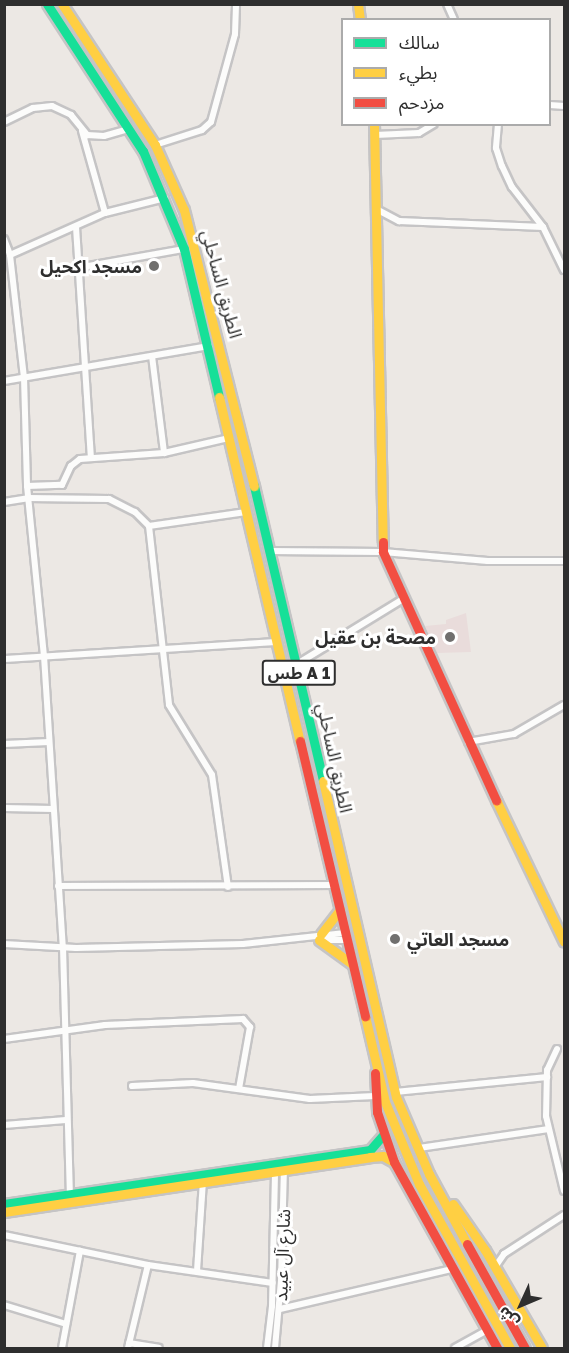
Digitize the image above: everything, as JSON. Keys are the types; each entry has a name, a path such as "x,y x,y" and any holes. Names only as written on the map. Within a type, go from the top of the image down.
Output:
{"main road":[{"name":"الطريق الساحلي","path":"47,4 130,129 166,198 184,249 210,346 374,1064 385,1102 419,1184 510,1348"},
{"name":"الطريق الساحلي","path":"62,4 155,145 184,210 199,257 297,664 395,1092 429,1173 525,1348"},
{"path":"374,126 378,210 383,552 468,742 564,942"},
{"path":"340,910 320,937 352,964"},
{"path":"374,1064 375,1096 384,1134 394,1162 497,1348"},
{"path":"4,1212 203,1181 370,1150 378,1145 384,1134"},
{"path":"4,1204 280,1166 376,1156 394,1162"},
{"path":"429,1173 495,1267 542,1348"}],"street":[{"path":"155,145 202,130 211,122 235,34 236,4"},
{"path":"447,4 453,18"},
{"path":"4,122 33,108 52,106 71,115 82,131 105,213"},
{"path":"375,135 419,133 431,126"},
{"path":"498,126 496,148 502,166 512,187 543,226 564,270"},
{"path":"82,131 96,137 130,129"},
{"path":"10,255 105,213 166,198"},
{"path":"378,210 389,218 408,222 543,226"},
{"path":"76,227 91,458"},
{"path":"4,239 10,255 24,377 27,486 44,656 63,947 66,1120 70,1194"},
{"path":"77,268 184,249"},
{"path":"4,381 85,370 210,346"},
{"path":"152,356 164,453"},
{"path":"27,486 62,485 71,466 91,458 164,453 230,438"},
{"path":"4,502 28,498 110,500 135,512 149,526 169,705 212,775 228,886"},
{"path":"149,526 247,512"},
{"path":"269,551 383,552 489,561 564,561"},
{"path":"297,664 403,599"},
{"path":"4,659 277,642"},
{"path":"468,742 514,734 564,705"},
{"path":"5,744 49,742"},
{"path":"4,808 53,809"},
{"path":"58,886 334,885"},
{"path":"4,944 63,947 243,944 346,936"},
{"path":"4,1039 167,1020 246,1020 250,1027 239,1089"},
{"path":"557,1049 547,1077 549,1129 564,1191"},
{"path":"395,1092 547,1077"},
{"path":"132,1086 192,1083 310,1099 375,1096"},
{"path":"4,1125 66,1120"},
{"path":"417,1149 549,1129"},
{"name":"شارع آل عبيد","path":"267,1348 280,1166"},
{"name":"شارع آل عبيد","path":"275,1348 280,1309 280,1166"},
{"path":"197,1271 203,1181"},
{"path":"495,1267 504,1254 564,1215"},
{"path":"4,1235 148,1265 273,1284"},
{"path":"62,1348 80,1251"},
{"path":"148,1265 129,1346 159,1348"},
{"path":"280,1309 452,1269"},
{"path":"4,1305 66,1324"},
{"path":"455,1348 488,1332"},
{"path":"462,1348 488,1332"}],"shaded area":[{"name":"مصحة بن عقيل","path":"466,613 471,652 437,653 425,626 446,624 446,620"}],"traffic: fast":[{"path":"47,4 143,151 184,249 219,397"},
{"path":"254,486 323,781"},
{"path":"4,1204 370,1150 384,1134"}],"traffic: slow":[{"path":"62,4 155,145 184,210 254,486"},
{"path":"358,4 360,18"},
{"path":"374,126 383,542"},
{"path":"219,397 300,741"},
{"path":"323,781 396,1097 429,1174 467,1244"},
{"path":"496,800 564,942"},
{"path":"321,934 340,910"},
{"path":"319,940 352,964"},
{"path":"365,1016 385,1102 419,1184 510,1348"},
{"path":"4,1212 370,1157 383,1156 394,1162"},
{"path":"453,1204 485,1250 542,1348"}],"traffic: jam":[{"path":"383,542 383,552 496,800"},
{"path":"300,741 365,1016"},
{"path":"375,1073 377,1112 394,1162 497,1348"},
{"path":"467,1244 525,1348"}],"place":[{"name":"مسجد اكحيل","path":"154,266"},
{"name":"مصحة بن عقيل","path":"450,637"},
{"name":"مسجد العاتي","path":"395,939"}]}
